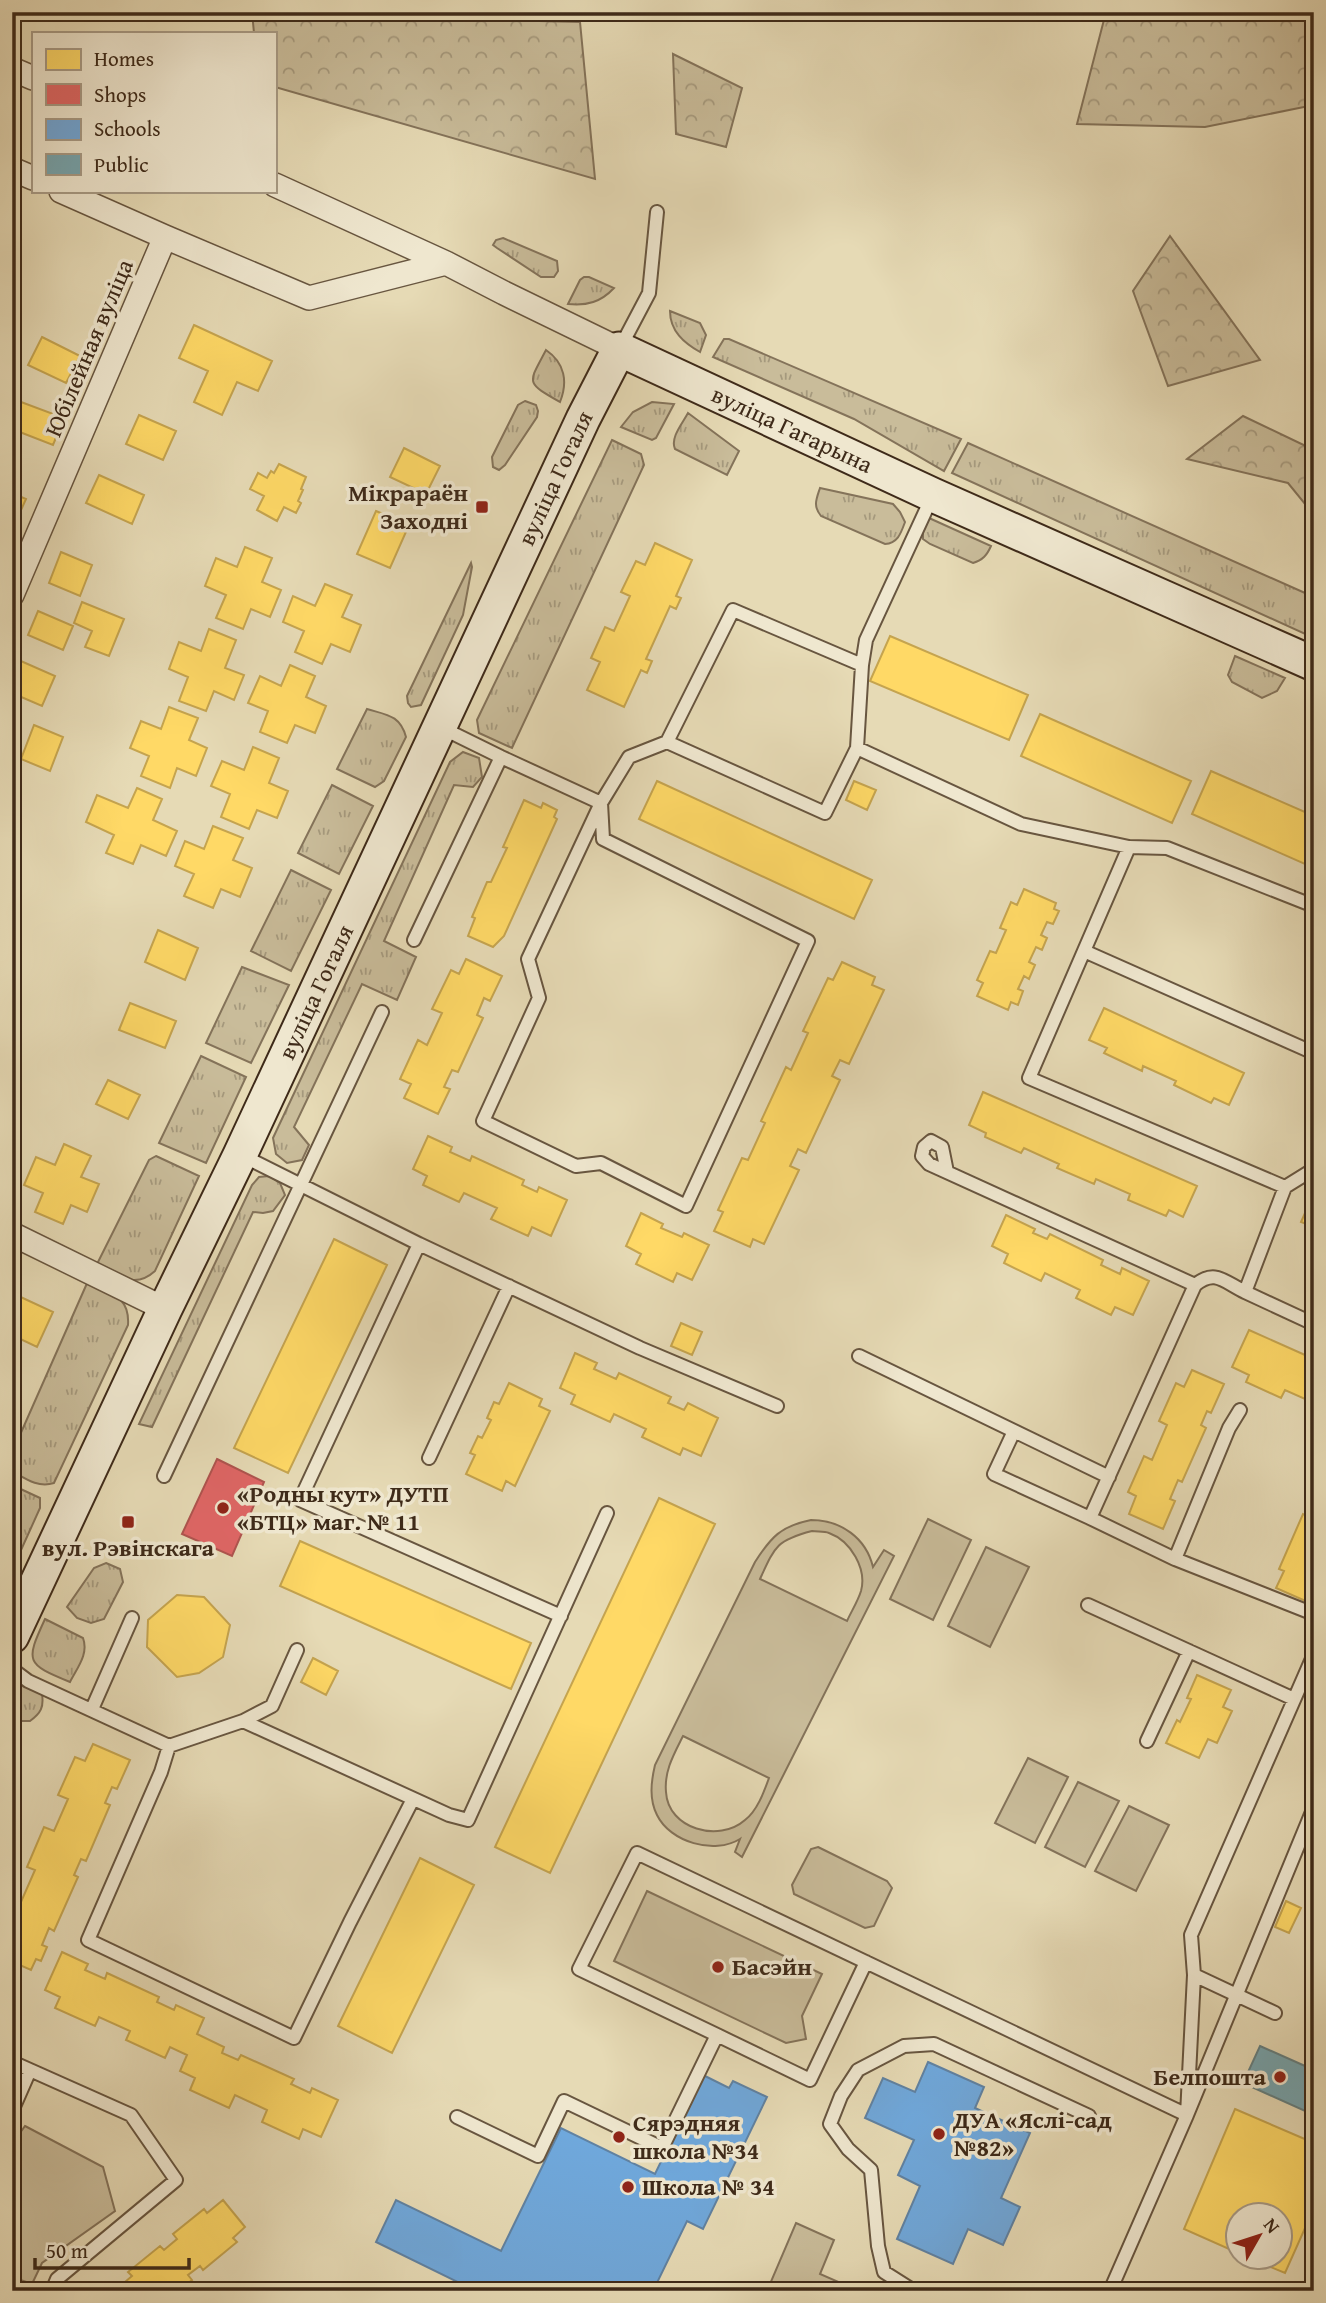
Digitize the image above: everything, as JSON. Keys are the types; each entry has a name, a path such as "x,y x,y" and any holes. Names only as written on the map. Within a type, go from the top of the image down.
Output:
{"main road":[{"name":"вуліца Гагарына","path":"620,349 933,495 1314,664"},
{"name":"вуліца Гогаля","path":"12,1636 240,1155 583,419 620,349"}],"street":[{"path":"12,69 32,78"},
{"path":"12,169 32,178"},
{"name":"вуліца Гагарына","path":"276,185 446,263 620,349"},
{"path":"63,192 309,298 446,263"},
{"name":"Юбілейная вуліца","path":"12,595 165,237"},
{"path":"12,1234 165,1309"}],"lane":[{"path":"620,349 649,293 657,212"},
{"path":"667,741 825,813 857,748 866,640 933,495"},
{"path":"601,803 603,839 808,941 686,1206 601,1163 576,1166 483,1121 539,998 528,959 601,803 629,757 667,741 733,610 862,665"},
{"path":"440,726 601,803"},
{"path":"857,748 1021,824 1129,847 1167,848 1314,906"},
{"path":"414,940 501,757"},
{"path":"1129,847 1029,1078 1285,1187"},
{"path":"1084,951 1314,1053"},
{"path":"164,1476 382,1012"},
{"path":"240,1155 419,1244 640,1348 777,1406"},
{"path":"1245,1292 1285,1187 1314,1169"},
{"path":"947,1172 1195,1285"},
{"path":"419,1244 300,1500 561,1616"},
{"path":"1090,1518 1195,1285 1205,1277 1212,1276 1314,1324"},
{"path":"429,1458 509,1286"},
{"path":"859,1356 1109,1476"},
{"path":"1175,1559 1229,1427 1240,1410"},
{"path":"1014,1432 993,1474 1175,1559 1314,1614"},
{"path":"243,1721 449,1815 468,1820 607,1513"},
{"path":"1088,1605 1294,1699"},
{"path":"92,1709 132,1618"},
{"path":"12,1669 28,1681 169,1746 243,1721 272,1706 297,1650"},
{"path":"1147,1741 1189,1651"},
{"path":"1187,2115 1194,1975 1191,1935 1313,1661"},
{"path":"169,1746 161,1772 88,1940 294,2038 413,1798"},
{"path":"1110,2291 1187,2115 1314,1807"},
{"path":"866,1962 810,2080 579,1969 637,1853 866,1962 1187,2115"},
{"path":"1194,1975 1275,2013"},
{"path":"457,2117 538,2156 564,2101 662,2148 717,2035"},
{"path":"914,2291 884,2272 875,2224 871,2170 848,2149 831,2124 841,2096 858,2070 904,2046 933,2044 1088,2116"},
{"path":"12,2062 131,2115 176,2180 57,2279 52,2291"},
{"path":"12,2111 30,2070"}],"green space":[{"path":"252,12 388,12 450,19 580,22 595,179 276,87 276,32 254,32"},
{"path":"1106,12 1314,12 1314,105 1205,127 1077,124"},
{"path":"673,54 742,88 726,147 676,134"},
{"path":"1170,236 1260,360 1168,386 1133,291"},
{"path":"503,238 557,261 558,271 554,277 541,277 493,245 496,240"},
{"path":"584,277 614,288 593,302 568,304"},
{"path":"670,311 700,323 706,335 700,352 679,336 672,325"},
{"path":"724,339 961,439 944,471 854,419 713,357"},
{"path":"546,350 557,361 563,373 564,387 560,402 535,386 533,381"},
{"path":"525,401 536,405 537,417 499,470 493,467 492,457 518,405"},
{"path":"652,402 674,404 656,438 652,440 621,427 633,412"},
{"path":"688,413 739,451 727,475 675,449 675,436"},
{"path":"1243,416 1314,450 1314,515 1288,483 1187,459"},
{"path":"612,440 641,454 644,465 512,748 479,733 477,720"},
{"path":"968,443 1314,597 1314,638 952,473"},
{"path":"820,488 893,504 905,522 900,534 893,542 885,544 821,516 816,503"},
{"path":"929,518 991,546 982,559 973,563 930,544 923,539 923,530"},
{"path":"471,563 463,615 421,705 411,707 407,696"},
{"path":"1235,656 1285,678 1277,691 1262,698 1232,682 1228,675"},
{"path":"367,709 396,720 406,737 384,781 375,787 337,769"},
{"path":"463,752 479,758 482,777 473,787 454,785 384,941 416,957 397,1000 362,984 294,1127 309,1145 302,1160 287,1163 276,1154 273,1138 450,762"},
{"path":"332,785 373,806 339,874 298,853"},
{"path":"291,870 331,890 291,971 251,951"},
{"path":"242,967 289,985 251,1063 206,1043"},
{"path":"201,1056 246,1077 206,1163 159,1143"},
{"path":"156,1156 199,1176 155,1271 140,1279 126,1279 97,1264 149,1160"},
{"path":"269,1176 280,1183 285,1195 273,1211 253,1212 152,1427 139,1424 252,1185 259,1177"},
{"path":"88,1281 122,1301 128,1315 128,1325 54,1483 37,1484 12,1471 12,1453"},
{"path":"12,1485 40,1498 40,1508 12,1570"},
{"path":"928,1519 971,1540 933,1620 890,1599"},
{"path":"811,1520 832,1523 851,1533 865,1547 873,1567 884,1550 894,1556 742,1857 735,1852 740,1839 730,1844 706,1846 682,1839 663,1824 657,1815 652,1790 655,1765 755,1562 766,1546 784,1529","holes":["812,1531 827,1532 837,1537 856,1557 862,1574 861,1591 847,1621 760,1579 778,1546 784,1541","683,1736 769,1778 757,1806 745,1820 722,1831 709,1831 685,1823 676,1815 669,1805 666,1784 670,1763"]},
{"path":"986,1547 1029,1567 990,1647 948,1626"},
{"path":"106,1563 120,1569 123,1582 104,1619 91,1623 77,1618 67,1607 94,1568"},
{"path":"45,1619 83,1638 83,1655 70,1682 45,1671 34,1660 34,1644"},
{"path":"18,1684 30,1686 42,1694 41,1709 30,1721 19,1721 12,1717 12,1689"},
{"path":"1028,1758 1068,1777 1035,1843 995,1823"},
{"path":"1078,1782 1119,1801 1085,1867 1045,1847"},
{"path":"1129,1806 1169,1825 1136,1891 1095,1871"},
{"path":"818,1847 887,1881 892,1888 874,1926 865,1928 794,1894 792,1885 811,1849"},
{"name":"Басэйн","path":"647,1891 822,1974 802,2016 806,2039 786,2043 614,1961"},
{"path":"25,2126 103,2167 115,2211 42,2263 32,2284 12,2277 12,2144"},
{"path":"796,2223 834,2240 820,2274 859,2291 767,2291"}],"building: Homes":[{"path":"194,325 272,361 258,391 237,382 222,415 194,402 208,371 179,358"},
{"path":"42,337 80,356 66,383 28,365"},
{"path":"13,399 64,418 53,445 12,429"},
{"path":"139,415 176,431 163,460 126,444"},
{"path":"404,448 440,466 426,494 390,477"},
{"path":"279,464 306,477 298,501 301,503 296,513 284,507 277,521 257,510 264,496 250,489 258,473 267,478"},
{"path":"99,475 144,495 132,524 86,503"},
{"path":"12,493 26,499 12,530"},
{"path":"376,511 409,525 390,568 357,554"},
{"path":"655,543 692,560 676,596 681,598 676,609 670,606 646,659 652,661 647,673 641,670 624,707 587,690 600,662 591,658 605,627 614,631 630,596 621,592 636,561 645,565"},
{"path":"245,547 272,558 262,582 281,590 270,617 251,609 243,629 216,618 226,595 205,586 216,558 237,567"},
{"path":"61,552 92,565 80,596 49,583"},
{"path":"325,584 352,595 342,617 361,625 350,652 331,644 322,664 295,652 304,631 283,622 293,596 315,606"},
{"path":"82,602 124,619 109,656 85,647 92,631 74,623"},
{"path":"38,611 73,626 63,650 28,635"},
{"path":"209,629 236,640 225,668 244,675 234,700 214,691 206,711 179,701 188,677 169,669 179,642 201,651"},
{"path":"890,636 1028,695 1009,740 870,681"},
{"path":"14,658 55,676 42,706 12,693"},
{"path":"290,665 315,676 306,697 326,706 315,733 295,725 287,743 260,732 268,711 248,703 260,676 281,686"},
{"path":"169,707 198,718 189,740 207,748 196,776 177,768 170,788 141,776 149,756 130,748 141,721 161,729"},
{"path":"1040,714 1191,781 1172,823 1021,756"},
{"path":"34,725 63,737 50,771 21,759"},
{"path":"253,747 279,758 269,783 288,791 277,818 257,810 249,829 221,817 230,794 211,786 222,761 244,770"},
{"path":"1211,771 1314,816 1314,868 1192,814"},
{"path":"657,781 872,880 854,919 639,819"},
{"path":"854,781 876,790 867,810 846,800"},
{"path":"137,788 162,799 153,820 177,831 166,856 141,845 133,864 106,853 114,835 86,822 97,795 128,808"},
{"path":"524,800 541,808 543,803 557,810 554,817 557,819 504,936 493,947 468,936 475,918 472,917 487,882 491,882 507,848 503,847"},
{"path":"213,826 243,838 233,860 252,868 240,897 221,889 213,908 184,896 194,874 175,866 185,841 204,849"},
{"path":"1024,889 1056,903 1054,909 1059,911 1053,924 1047,922 1041,935 1047,938 1042,950 1036,947 1029,962 1035,965 1029,979 1024,976 1018,989 1023,991 1018,1005 1011,1002 1008,1010 977,996 983,983 977,980 990,951 996,953 1006,930 1000,928 1011,902 1017,905"},
{"path":"158,930 198,948 185,980 145,962"},
{"path":"466,959 502,976 490,1001 484,998 477,1015 483,1018 458,1072 452,1070 444,1087 450,1089 438,1114 404,1098 411,1084 400,1079 418,1040 427,1045 442,1013 432,1009 451,970 459,974"},
{"path":"842,962 875,977 872,985 884,990 849,1064 840,1060 832,1076 840,1080 806,1153 798,1149 790,1166 799,1170 764,1244 753,1239 750,1247 714,1231 723,1212 718,1210 742,1158 748,1160 765,1123 761,1121 786,1067 791,1070 808,1033 803,1031 828,978 833,980"},
{"path":"130,1003 176,1021 165,1048 119,1030"},
{"path":"1104,1008 1244,1073 1229,1105 1214,1098 1211,1103 1174,1085 1176,1081 1143,1066 1142,1071 1104,1053 1107,1048 1089,1040"},
{"path":"108,1080 140,1095 128,1119 96,1104"},
{"path":"983,1092 1197,1186 1183,1217 1169,1210 1166,1216 1128,1200 1130,1194 1096,1179 1094,1184 1057,1168 1059,1164 1024,1148 1021,1153 985,1137 986,1133 969,1125"},
{"path":"428,1136 452,1147 450,1152 470,1161 472,1156 524,1180 522,1185 537,1192 539,1187 567,1200 551,1236 532,1227 528,1236 491,1219 497,1208 464,1193 459,1202 423,1185 427,1176 413,1169"},
{"path":"64,1144 91,1156 81,1177 99,1184 87,1212 71,1205 63,1224 35,1212 43,1193 24,1185 36,1157 55,1165"},
{"path":"1314,1193 1314,1227 1301,1222"},
{"path":"641,1213 663,1224 661,1228 682,1237 684,1233 709,1245 692,1280 677,1273 673,1282 636,1264 641,1254 626,1246"},
{"path":"1006,1215 1035,1229 1033,1233 1047,1239 1050,1234 1103,1260 1101,1265 1120,1274 1122,1268 1149,1281 1133,1315 1115,1307 1111,1315 1076,1298 1080,1290 1045,1273 1041,1281 1004,1263 1008,1254 992,1246"},
{"path":"334,1239 387,1265 288,1473 234,1448"},
{"path":"12,1293 53,1312 37,1347 12,1335"},
{"path":"681,1323 702,1332 692,1355 671,1346"},
{"path":"1249,1330 1314,1359 1314,1403 1285,1390 1281,1398 1246,1382 1249,1375 1232,1367"},
{"path":"575,1353 597,1363 594,1369 616,1379 619,1373 671,1397 668,1403 684,1410 688,1403 718,1418 701,1456 683,1448 680,1455 642,1437 646,1429 614,1414 610,1422 571,1404 575,1395 560,1388"},
{"path":"1192,1370 1224,1384 1211,1413 1207,1411 1201,1425 1206,1428 1182,1482 1178,1480 1170,1499 1175,1501 1163,1529 1129,1514 1136,1496 1128,1492 1144,1456 1152,1460 1167,1425 1159,1421 1176,1383 1184,1387"},
{"path":"509,1383 542,1399 539,1406 550,1411 515,1486 506,1481 502,1491 466,1474 475,1455 470,1453 478,1436 482,1438 491,1420 487,1418 494,1402 499,1404"},
{"path":"659,1498 715,1524 550,1873 495,1847"},
{"path":"1314,1505 1314,1597 1310,1603 1276,1588 1284,1571 1279,1569 1303,1514 1309,1517"},
{"path":"300,1541 531,1643 511,1689 280,1586"},
{"path":"177,1595 204,1597 230,1625 223,1657 199,1673 177,1677 147,1647 148,1620"},
{"path":"313,1658 338,1671 326,1695 301,1682"},
{"path":"1197,1675 1231,1690 1223,1707 1232,1711 1217,1743 1208,1739 1199,1758 1166,1743 1191,1699 1187,1698"},
{"path":"93,1744 130,1760 117,1789 112,1787 105,1803 110,1805 86,1861 81,1859 74,1875 78,1877 54,1931 49,1928 42,1945 47,1947 41,1961 36,1959 31,1970 13,1962 12,1964 12,1899 21,1902 35,1870 27,1867 44,1827 54,1831 68,1799 58,1795 75,1757 85,1761"},
{"path":"420,1858 474,1885 392,2053 338,2026"},
{"path":"1286,1901 1301,1908 1289,1933 1275,1927"},
{"path":"62,1952 88,1964 85,1970 105,1979 107,1973 159,1997 157,2002 174,2010 176,2005 204,2018 197,2034 224,2047 222,2053 238,2060 241,2055 294,2079 291,2084 310,2093 312,2088 338,2100 321,2137 303,2129 299,2139 262,2122 267,2110 235,2095 229,2108 190,2090 195,2078 180,2071 187,2055 170,2047 165,2058 126,2040 130,2031 99,2017 95,2026 55,2008 60,1997 45,1990"},
{"path":"1235,2109 1314,2143 1314,2208 1294,2253 1294,2202 1224,2202 1224,2247 1184,2229"},
{"path":"223,2200 245,2227 233,2238 237,2242 203,2270 200,2266 188,2275 192,2280 179,2291 104,2291 114,2283 118,2288 132,2276 128,2272 160,2246 164,2250 177,2239 173,2234 204,2209 207,2213"}],"building: Shops":[{"name":"«Родны кут» ДУТП «БТЦ» маг. № 11","path":"217,1459 264,1482 232,1556 182,1534"}],"building: Schools":[{"name":"ДУА «Яслі-сад №82»","path":"928,2062 984,2087 975,2108 1030,2133 1001,2198 1020,2207 1003,2245 968,2229 953,2264 897,2239 920,2186 898,2175 914,2140 865,2118 883,2078 915,2092"},
{"name":"Школа № 34","path":"703,2075 729,2088 733,2081 767,2097 703,2229 687,2221 653,2291 476,2291 376,2242 396,2200 501,2251 561,2128 655,2174"}],"building: Public":[{"name":"Белпошта","path":"1260,2046 1314,2070 1314,2115 1243,2083"}],"place":[{"name":"Мікрараён Заходні","path":"482,507"},
{"name":"«Родны кут» ДУТП «БТЦ» маг. № 11","path":"223,1508"},
{"name":"вул. Рэвінскага","path":"128,1522"},
{"name":"Басэйн","path":"718,1967"},
{"name":"Белпошта","path":"1280,2077"},
{"name":"ДУА «Яслі-сад №82»","path":"939,2134"},
{"name":"Сярэдняя школа №34","path":"619,2137"},
{"name":"Школа № 34","path":"628,2187"}]}
